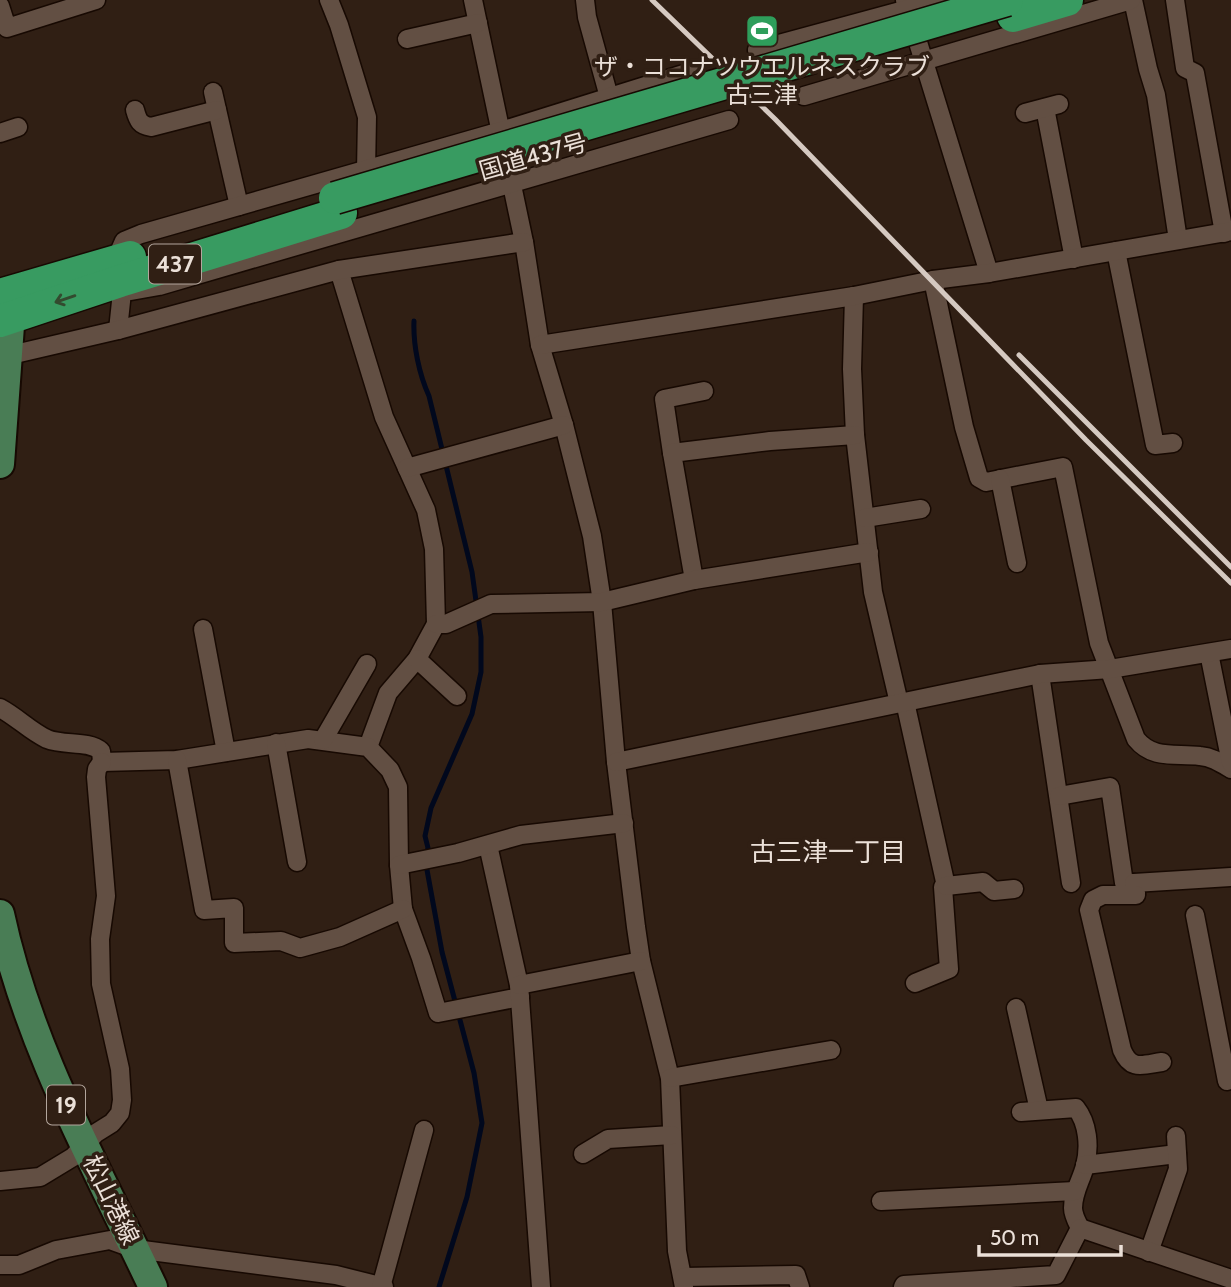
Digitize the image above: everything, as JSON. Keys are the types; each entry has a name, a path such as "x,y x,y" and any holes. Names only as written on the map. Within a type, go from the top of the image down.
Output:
{"highway":[{"name":"国道437号","path":"6,306 118,278 338,205 1010,8 1068,0"}],"main road":[{"path":"0,464 6,306"},
{"name":"松山港線","path":"0,914 12,966 38,1039 84,1144 153,1287"}],"street":[{"path":"0,6 7,28 96,0"},
{"path":"329,0 367,117 366,171"},
{"path":"473,0 524,242 540,345 564,425 592,536 602,602 616,762 641,961 670,1078 677,1251 684,1282 796,1275 800,1287"},
{"path":"584,0 609,97"},
{"path":"757,50 906,5 941,0"},
{"path":"804,96 1132,0 1156,95 1178,240"},
{"path":"540,345 854,296 933,280 989,273 1227,232 1195,73 1185,68 1175,0"},
{"path":"906,5 989,273"},
{"path":"407,39 478,23"},
{"path":"118,330 118,278 124,241 501,131 693,71"},
{"path":"135,110 139,121 144,126 151,127 215,101 239,206"},
{"path":"1026,113 1052,106 1074,258"},
{"path":"118,278 159,286 729,120"},
{"path":"0,133 18,128"},
{"path":"4,356 118,330 339,270 524,242"},
{"path":"1116,251 1155,445 1173,443"},
{"path":"339,270 384,416 426,510 434,549 436,624 417,659 388,693 368,747"},
{"path":"933,280 979,478 986,482 1063,467 1099,643 1136,739 1144,750 1201,756 1216,760 1231,769"},
{"path":"854,296 852,369 855,435 873,592 946,886"},
{"path":"694,580 664,398 704,391"},
{"path":"407,468 564,425"},
{"path":"672,453 770,441 855,435"},
{"path":"1000,479 1017,563"},
{"path":"864,518 921,509"},
{"path":"436,624 446,624 491,604 602,602 694,580 869,552"},
{"path":"203,629 226,751"},
{"path":"616,762 1040,674 1110,669 1231,649"},
{"path":"1209,653 1231,763"},
{"path":"417,659 457,696"},
{"path":"323,740 368,664"},
{"path":"1040,674 1071,883"},
{"path":"0,708 16,716 47,739 95,746 101,751 102,762 96,777 106,896 100,939 101,984 120,1069 122,1100 120,1113 112,1123 84,1144 73,1157 40,1177 0,1181"},
{"path":"102,762 177,760 308,739 368,747 390,770 397,788 403,909 438,1013 641,961"},
{"path":"276,743 297,862"},
{"path":"177,760 204,910 234,908 234,943 281,941 300,948 340,937 403,909"},
{"path":"1059,796 1110,788 1124,883 1136,895"},
{"path":"399,865 521,835 624,823"},
{"path":"488,845 520,991 541,1287"},
{"path":"1162,1062 1135,1066 1127,1061 1122,1050 1089,910 1093,900 1103,895 1136,895 1231,877"},
{"path":"915,983 949,969 943,887 983,882 994,891 1014,888"},
{"path":"1195,915 1227,1080 1231,1079"},
{"path":"1013,1020 1030,1111 1076,1108 1083,1116 1086,1129 1085,1165 1075,1191 1072,1211 1080,1228 1231,1279"},
{"path":"670,1078 831,1050"},
{"path":"0,1265 19,1265 56,1250 110,1240 135,1249 335,1275 382,1287 424,1130"},
{"path":"583,1154 608,1139 672,1135"},
{"path":"1085,1165 1177,1145 1178,1169 1149,1252"},
{"path":"881,1201 1075,1191"},
{"path":"902,1287 1007,1283 1056,1275 1080,1228"}],"waterway":[{"path":"414,321 420,369 472,572 481,637 481,672 472,714 431,808 425,836 428,848 425,859 442,952 474,1073 482,1123 467,1197 439,1287"}],"railway":[{"path":"652,0 775,119 1086,440 1231,583"},
{"path":"1019,355 1231,567"}],"place":[{"name":"ザ・ココナツウエルネスクラブ 古三津","path":"762,31"}],"district":[{"name":"古三津一丁目","path":"828,852"}]}
